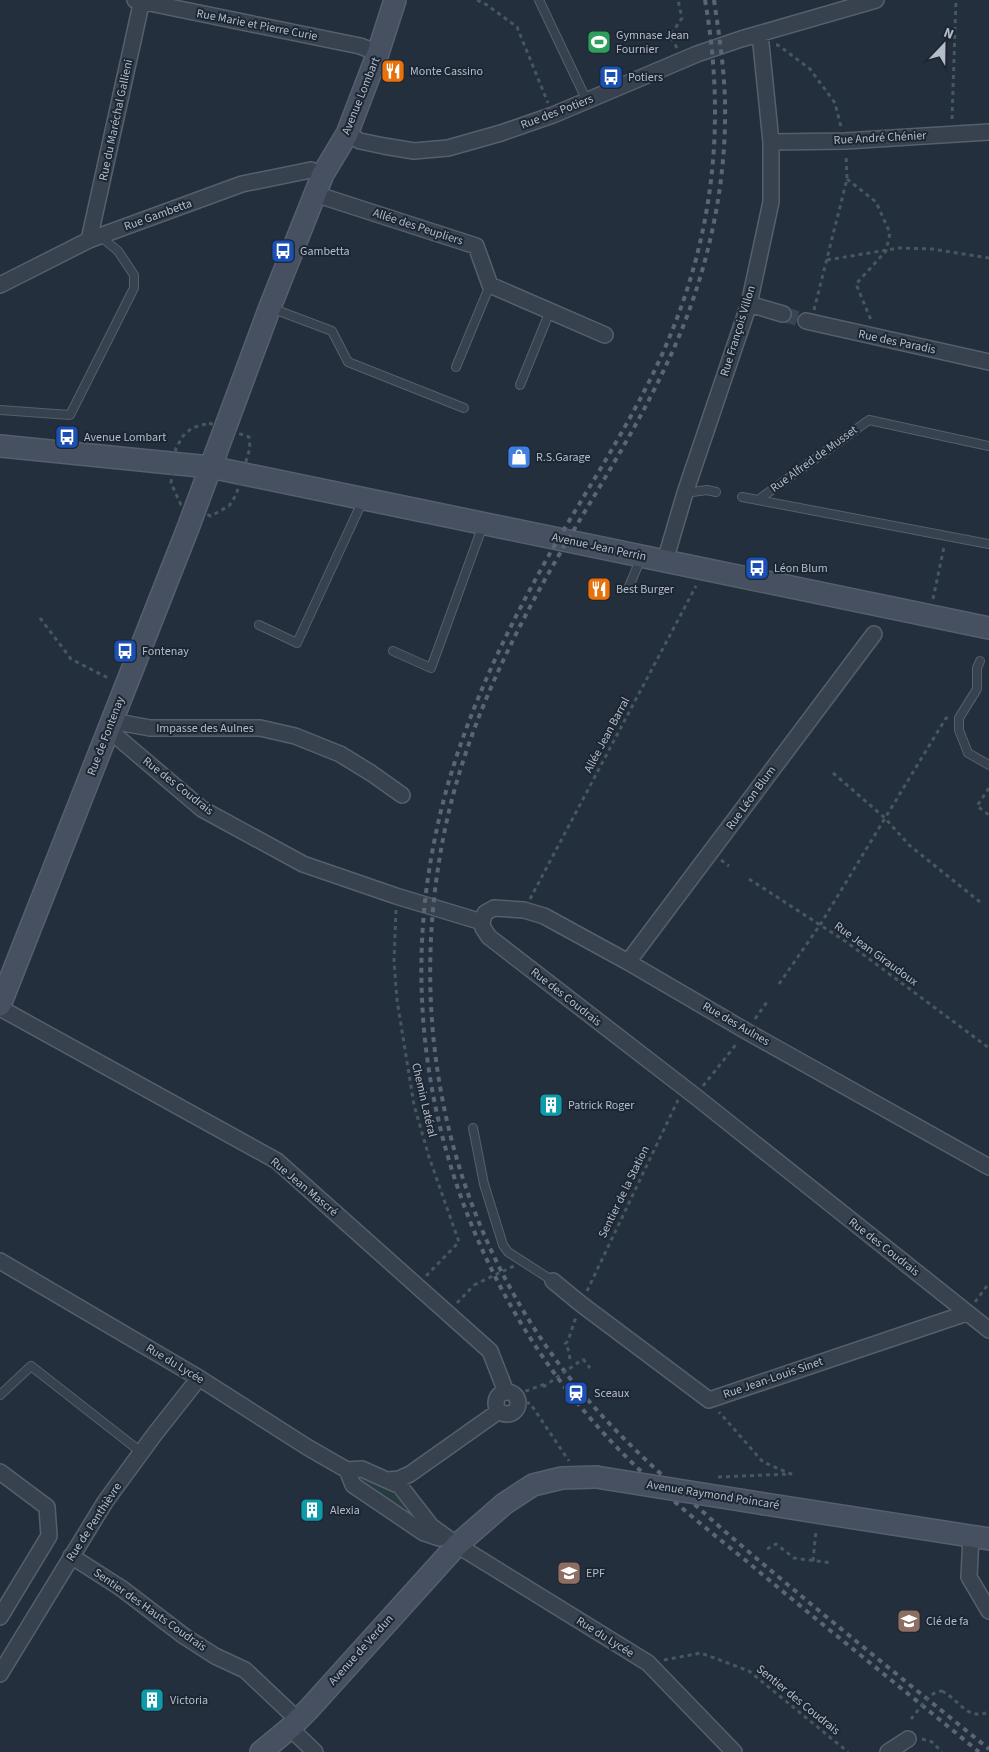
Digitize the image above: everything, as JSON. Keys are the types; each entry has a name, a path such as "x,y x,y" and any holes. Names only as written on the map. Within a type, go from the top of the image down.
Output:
{"main road":[{"name":"Avenue Lombart","path":"210,467 270,307 323,174 347,134 378,53 395,0"},
{"name":"Avenue Jean Perrin","path":"0,446 210,467 989,628"},
{"name":"Rue de Fontenay","path":"0,1007 188,528 210,467"},
{"name":"Avenue Raymond Poincaré","path":"457,1545 504,1504 533,1485 562,1478 596,1477 980,1537"},
{"name":"Avenue de Verdun","path":"261,1752 294,1724 457,1545"}],"street":[{"name":"Rue Marie et Pierre Curie","path":"139,0 360,46 378,53"},
{"name":"Rue du Maréchal Gallieni","path":"95,238 139,0"},
{"name":"Rue des Potiers","path":"347,134 360,141 414,151 448,148 502,133 553,115 683,60 760,41 876,0"},
{"name":"Rue François Villon","path":"665,561 685,493 749,304 770,202 770,142 760,41"},
{"name":"Rue André Chénier","path":"770,142 845,142 989,132"},
{"name":"Rue Gambetta","path":"0,285 95,238 242,184 311,170 323,174"},
{"name":"Allée des Peupliers","path":"315,194 476,246 490,286"},
{"path":"490,286 605,335"},
{"path":"749,304 783,314"},
{"name":"Rue des Paradis","path":"808,322 989,362"},
{"name":"Rue Léon Blum","path":"628,962 874,634"},
{"name":"Impasse des Aulnes","path":"111,726 260,728 295,736 340,754 402,795"},
{"name":"Rue des Coudrais","path":"111,726 202,808 303,864 396,896 482,922 483,928 489,937 689,1092 989,1330"},
{"name":"Rue des Aulnes","path":"482,922 485,913 494,908 524,910 544,916 989,1167"},
{"name":"Rue Jean Mascré","path":"0,1007 278,1162 490,1351 514,1397"},
{"name":"Rue du Lycée","path":"0,1261 199,1378 307,1447 347,1470 362,1469 400,1486 431,1526 457,1545 648,1663 734,1752"},
{"name":"Rue Jean-Louis Sinet","path":"553,1281 580,1304 709,1400 967,1313"},
{"name":"Rue de Penthièvre","path":"0,1674 105,1502 141,1452 199,1378"},
{"path":"388,1480 399,1479 410,1474 499,1411 495,1404 499,1394 514,1397"},
{"name":"Rue du Lycée","path":"347,1470 353,1485 424,1533 457,1545"},
{"path":"0,1472 47,1507 49,1536 0,1617"},
{"path":"980,1537 969,1570 989,1611"},
{"name":"Sentier des Hauts Coudrais","path":"71,1556 121,1588 184,1636 215,1656 245,1670 294,1724 315,1752"},
{"path":"888,1752 915,1739"}],"lane":[{"path":"539,0 587,101"},
{"path":"0,410 70,415 134,288 134,275 118,251 95,238"},
{"path":"456,367 490,286"},
{"path":"270,307 332,331 348,362 464,408"},
{"path":"520,385 550,311"},
{"name":"Rue Alfred de Musset","path":"758,500 869,420 989,446"},
{"path":"685,493 707,490 716,492"},
{"name":"Rue Alfred de Musset","path":"742,497 989,544"},
{"path":"259,625 297,643 363,498"},
{"path":"393,651 431,668 484,524"},
{"path":"628,589 641,556"},
{"path":"980,661 977,668 977,689 959,718 959,730 968,753 989,765"},
{"path":"473,1128 484,1184 503,1245 508,1252 553,1281"},
{"path":"0,1395 31,1366 141,1452"}],"path":[{"path":"478,0 488,5 517,27 553,115"},
{"path":"678,0 682,18 670,36 683,60"},
{"path":"952,134 956,0"},
{"path":"760,41 778,45 810,69 835,103 845,142 847,179 827,260 808,322"},
{"path":"847,179 876,202 890,233 886,251 856,284 872,319 869,336"},
{"path":"827,260 899,248 932,249 989,258"},
{"path":"933,599 947,536"},
{"name":"Allée Jean Barral","path":"524,910 705,569"},
{"path":"40,618 71,659 125,687"},
{"path":"779,984 820,924 946,718 959,718"},
{"path":"833,773 885,818 909,845 980,902"},
{"path":"989,788 977,806 989,815"},
{"name":"Rue Jean Giraudoux","path":"749,879 845,941 989,1048"},
{"name":"Chemin Latéral","path":"396,896 394,961 397,1000 407,1067 414,1105 429,1157 459,1242 417,1286"},
{"name":"Sentier de la Station","path":"580,1304 689,1092 746,1030 767,1002"},
{"path":"448,1313 474,1285 516,1265"},
{"path":"967,1313 989,1283"},
{"path":"570,1359 565,1344 572,1331"},
{"path":"514,1397 544,1385 583,1359 590,1368"},
{"path":"514,1397 530,1402 557,1444"},
{"path":"704,1494 706,1478 791,1474 763,1462 709,1400"},
{"path":"813,1561 816,1526"},
{"path":"767,1549 776,1544 794,1558 832,1563"},
{"name":"Sentier des Coudrais","path":"648,1663 701,1653 750,1671 848,1752"},
{"path":"911,1719 937,1691 942,1691 971,1714 980,1716 989,1712"},
{"path":"915,1739 932,1742 942,1752"}],"green space":[{"path":"358,1474 391,1489 401,1499 406,1506 405,1508 386,1500 374,1492 358,1478"}],"tunnel":[{"path":"783,314 806,321"}],"railway":[{"path":"705,0 712,47 715,93 711,183 703,228 692,272 678,315 648,384 621,434 549,555 494,661 464,734 441,809 433,848 423,926 422,1004 431,1081 448,1157 474,1230 508,1300 549,1366 598,1427 633,1464 690,1515 979,1752"},
{"path":"714,0 724,76 725,134 718,200 704,266 682,329 657,384 631,434 559,555 526,615 496,677 470,741 450,807 436,885 430,963 434,1040 446,1116 467,1190 497,1262 535,1329 582,1393 667,1480 721,1528 989,1749"}],"place":[{"name":"Gymnase Jean Fournier","path":"599,42"},
{"name":"Monte Cassino","path":"393,71"},
{"name":"Potiers","path":"611,77"},
{"name":"Gambetta","path":"283,251"},
{"name":"Avenue Lombart","path":"67,437"},
{"name":"R.S.Garage","path":"519,457"},
{"name":"Léon Blum","path":"757,568"},
{"name":"Best Burger","path":"599,589"},
{"name":"Fontenay","path":"125,651"},
{"name":"Patrick Roger","path":"551,1105"},
{"name":"Sceaux","path":"576,1393"},
{"name":"Alexia","path":"312,1510"},
{"name":"EPF","path":"569,1573"},
{"name":"Clé de fa","path":"909,1621"},
{"name":"Victoria","path":"152,1700"}]}
